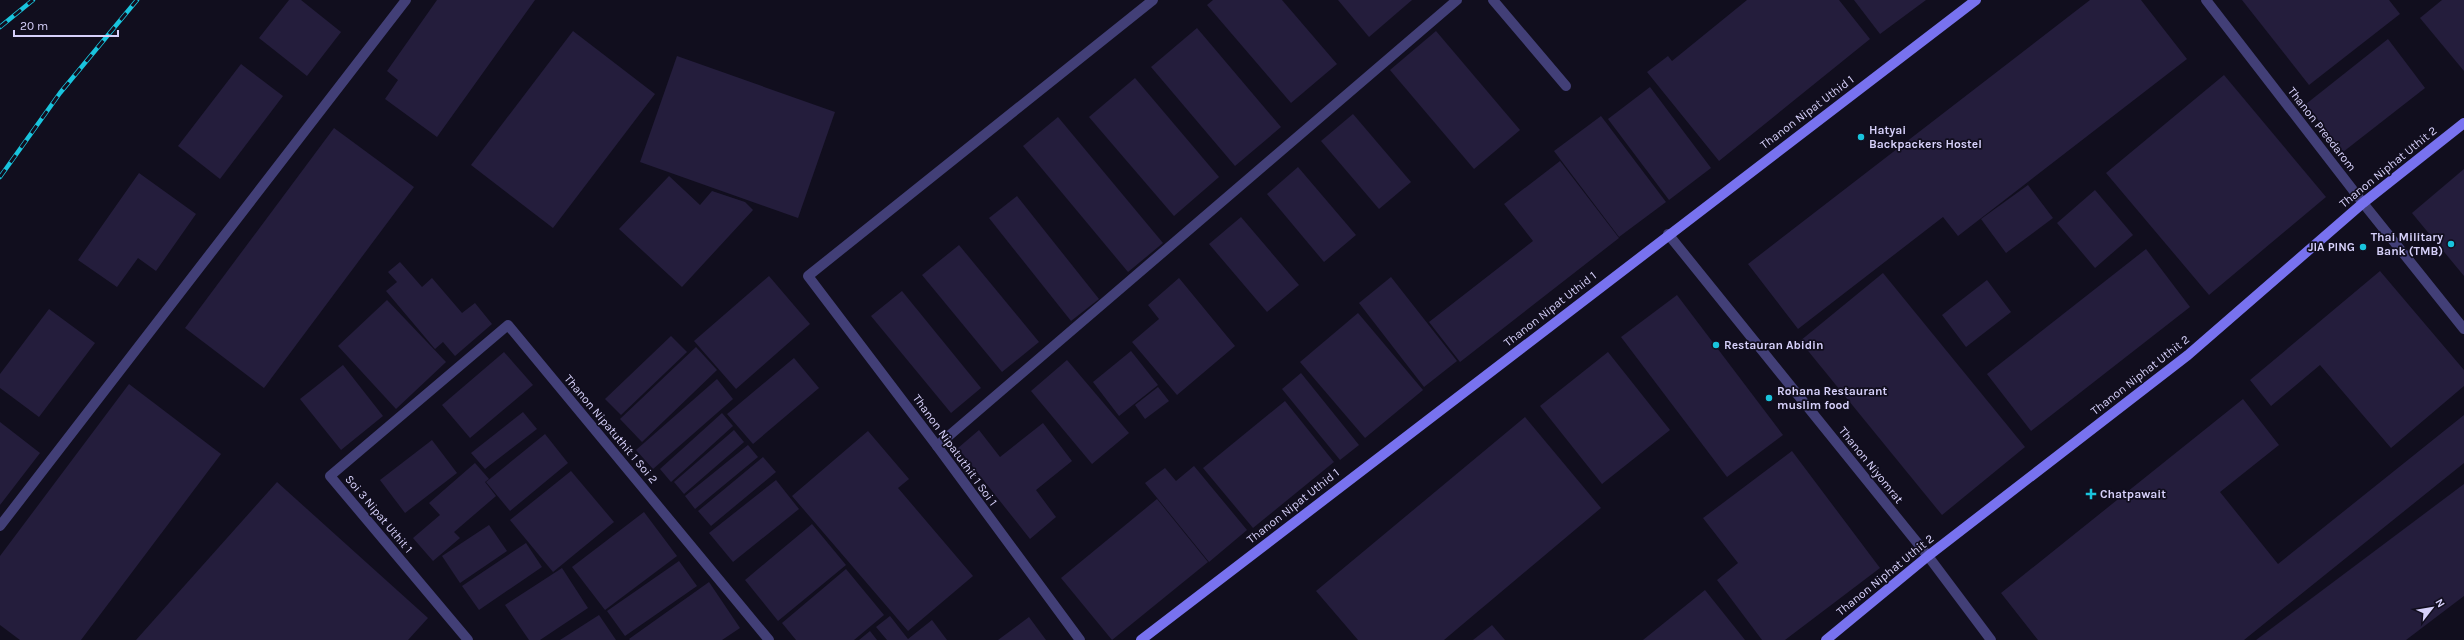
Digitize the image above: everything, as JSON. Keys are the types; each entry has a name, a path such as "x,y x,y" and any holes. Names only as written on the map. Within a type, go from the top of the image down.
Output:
{"street":[{"path":"0,526 406,0"},
{"name":"Thanon Nipatuthit 1 Soi 1","path":"1080,640 937,446 808,276 1153,0"},
{"path":"937,446 1457,0"},
{"path":"1493,0 1566,86"},
{"name":"Thanon Nipat Uthid 1","path":"1141,640 1668,234 1976,0"},
{"name":"Thanon Preedarom","path":"2206,0 2363,203 2464,329"},
{"name":"Thanon Niphat Uthit 2","path":"1826,640 1928,556 2188,354 2363,203 2464,123"},
{"name":"Thanon Niyomrat","path":"1668,234 1928,556 1991,640"},
{"name":"Thanon Nipatuthit 1 Soi 2","path":"420,401 508,325 768,640"},
{"name":"Soi 3 Nipat Uthit 1","path":"420,401 330,476 468,640"}],"building":[{"path":"289,0 301,0 341,32 307,76 259,38"},
{"path":"437,0 535,0 437,137 385,99 398,80 387,71"},
{"path":"1213,0 1282,0 1337,64 1291,103 1207,5"},
{"path":"1338,0 1412,0 1369,37"},
{"path":"1747,0 1839,0 1870,39 1719,161 1647,72 1668,56 1672,61"},
{"path":"1854,0 1926,0 1880,34"},
{"path":"2090,0 2141,0 2187,59 1958,236 1943,217 1798,329 1748,264"},
{"path":"2242,0 2389,0 2400,14 2309,85"},
{"path":"2442,0 2464,0 2464,71 2420,18"},
{"path":"1197,28 1281,127 1235,166 1151,67"},
{"path":"573,31 655,94 553,228 471,165"},
{"path":"1436,31 1520,130 1474,169 1390,70"},
{"path":"2388,39 2425,88 2343,152 2306,104"},
{"path":"677,56 835,112 798,218 640,162"},
{"path":"241,64 283,96 220,179 178,146"},
{"path":"2224,75 2326,197 2209,295 2106,173"},
{"path":"1135,78 1219,177 1174,216 1089,117"},
{"path":"1650,87 1711,168 1669,200 1608,119"},
{"path":"1353,114 1411,182 1379,209 1321,141"},
{"path":"1601,116 1666,202 1619,237 1554,151"},
{"path":"1058,117 1163,243 1128,272 1023,146"},
{"path":"334,128 414,187 264,388 185,328"},
{"path":"1560,161 1619,238 1460,362 1429,322 1533,241 1504,204"},
{"path":"1298,167 1356,235 1324,262 1267,194"},
{"name":"Thai Military Bank (TMB)","path":"2464,169 2464,276 2412,213"},
{"path":"139,173 196,214 156,271 138,258 117,287 78,260"},
{"path":"669,176 700,205 712,191 745,202 753,210 682,287 619,229"},
{"path":"2028,185 2053,218 2006,253 1981,219"},
{"path":"2095,190 2133,235 2095,268 2057,223"},
{"path":"1017,196 1099,299 1071,321 989,218"},
{"path":"1241,217 1299,285 1267,312 1209,244"},
{"path":"959,245 1039,342 1002,372 922,275"},
{"path":"2146,249 2190,307 2031,431 1987,374"},
{"path":"400,262 422,287 432,278 462,313 475,303 492,324 455,356 443,342 435,349 386,291 397,282 388,272"},
{"path":"2380,271 2464,370 2464,386 2391,448 2320,365 2271,406 2250,380"},
{"path":"1883,273 2025,447 1942,515 1800,341"},
{"path":"769,276 810,324 736,389 694,341"},
{"path":"1391,277 1457,361 1424,387 1359,303"},
{"path":"1179,278 1235,346 1177,395 1132,342 1159,319 1148,305"},
{"path":"1987,280 2011,312 1966,347 1942,315"},
{"path":"902,291 981,388 951,413 871,316"},
{"path":"1677,295 1783,435 1727,477 1621,337"},
{"path":"387,300 446,362 396,409 338,346"},
{"path":"49,309 95,343 39,417 0,388 0,374"},
{"path":"1358,313 1423,390 1365,438 1300,362"},
{"path":"671,336 687,352 621,415 605,399"},
{"path":"696,347 717,370 642,442 620,419"},
{"path":"1131,351 1158,385 1119,416 1093,382"},
{"path":"504,352 533,385 470,438 442,405"},
{"path":"1608,352 1670,430 1602,484 1540,406"},
{"path":"794,358 819,388 753,444 727,414"},
{"path":"1067,360 1129,433 1092,464 1031,391"},
{"path":"343,365 383,416 341,450 300,399"},
{"path":"1301,373 1359,445 1340,460 1282,389"},
{"path":"717,379 733,399 653,469 636,450"},
{"path":"129,384 221,454 81,640 20,640 0,625 0,556"},
{"path":"1158,387 1169,401 1145,419 1135,405"},
{"path":"2243,399 2279,445 2220,492 2278,564 2464,415 2464,463 2244,640 2038,640 2001,593"},
{"path":"1285,401 1334,462 1253,528 1203,468"},
{"path":"523,412 537,429 485,469 471,453"},
{"path":"722,413 733,426 671,482 660,469"},
{"path":"1525,417 1601,508 1444,640 1358,640 1316,591"},
{"path":"0,422 40,453 0,505"},
{"path":"1043,423 1072,461 1036,490 1056,517 1030,539 958,448 979,430 1000,457"},
{"path":"734,430 744,442 684,494 674,482"},
{"path":"868,431 909,479 898,488 973,576 908,631 792,496"},
{"path":"545,434 568,463 510,511 486,482"},
{"path":"432,440 457,473 405,513 380,480"},
{"path":"748,445 758,457 695,509 685,496"},
{"path":"1792,451 1880,568 1785,640 1762,640 1717,580 1738,563 1703,518"},
{"path":"763,457 776,472 711,526 698,511"},
{"path":"475,463 489,479 485,482 496,496 454,532 460,538 433,561 413,538 440,515 429,503"},
{"path":"1194,466 1247,530 1209,562 1145,483 1165,468 1176,481"},
{"path":"571,471 614,522 553,572 510,520"},
{"path":"776,480 799,509 733,562 709,533"},
{"path":"277,482 428,618 408,640 136,640"},
{"path":"2464,484 2464,596 2406,640 2256,640"},
{"path":"1157,499 1208,562 1112,640 1061,578"},
{"path":"644,512 677,556 605,610 572,567"},
{"path":"812,524 846,565 778,621 745,580"},
{"path":"489,525 507,551 460,583 442,556"},
{"path":"526,543 542,567 479,610 462,586"},
{"path":"679,561 697,586 625,636 607,611"},
{"path":"562,568 588,608 540,640 529,640 505,605"},
{"path":"846,569 884,615 854,640 796,640 782,623"},
{"path":"709,582 740,628 722,640 629,639"},
{"path":"1705,590 1745,640 1643,640"},
{"path":"599,615 616,640 560,640"},
{"path":"890,616 908,639 932,620 947,640 887,640 876,627"},
{"path":"1029,617 1046,640 998,640"},
{"path":"1492,625 1505,640 1473,640"},
{"path":"870,631 877,640 859,640"}],"railway":[{"path":"0,27 33,0"},
{"path":"0,177 60,93 137,0"}],"place":[{"name":"Hatyai Backpackers Hostel","path":"1861,137"},
{"name":"Thai Military Bank (TMB)","path":"2451,244"},
{"name":"JIA PING","path":"2363,247"},
{"name":"Restauran Abidin","path":"1716,345"},
{"name":"Rohana Restaurant muslim food","path":"1769,398"},
{"name":"Chatpawait","path":"2091,494"}]}
